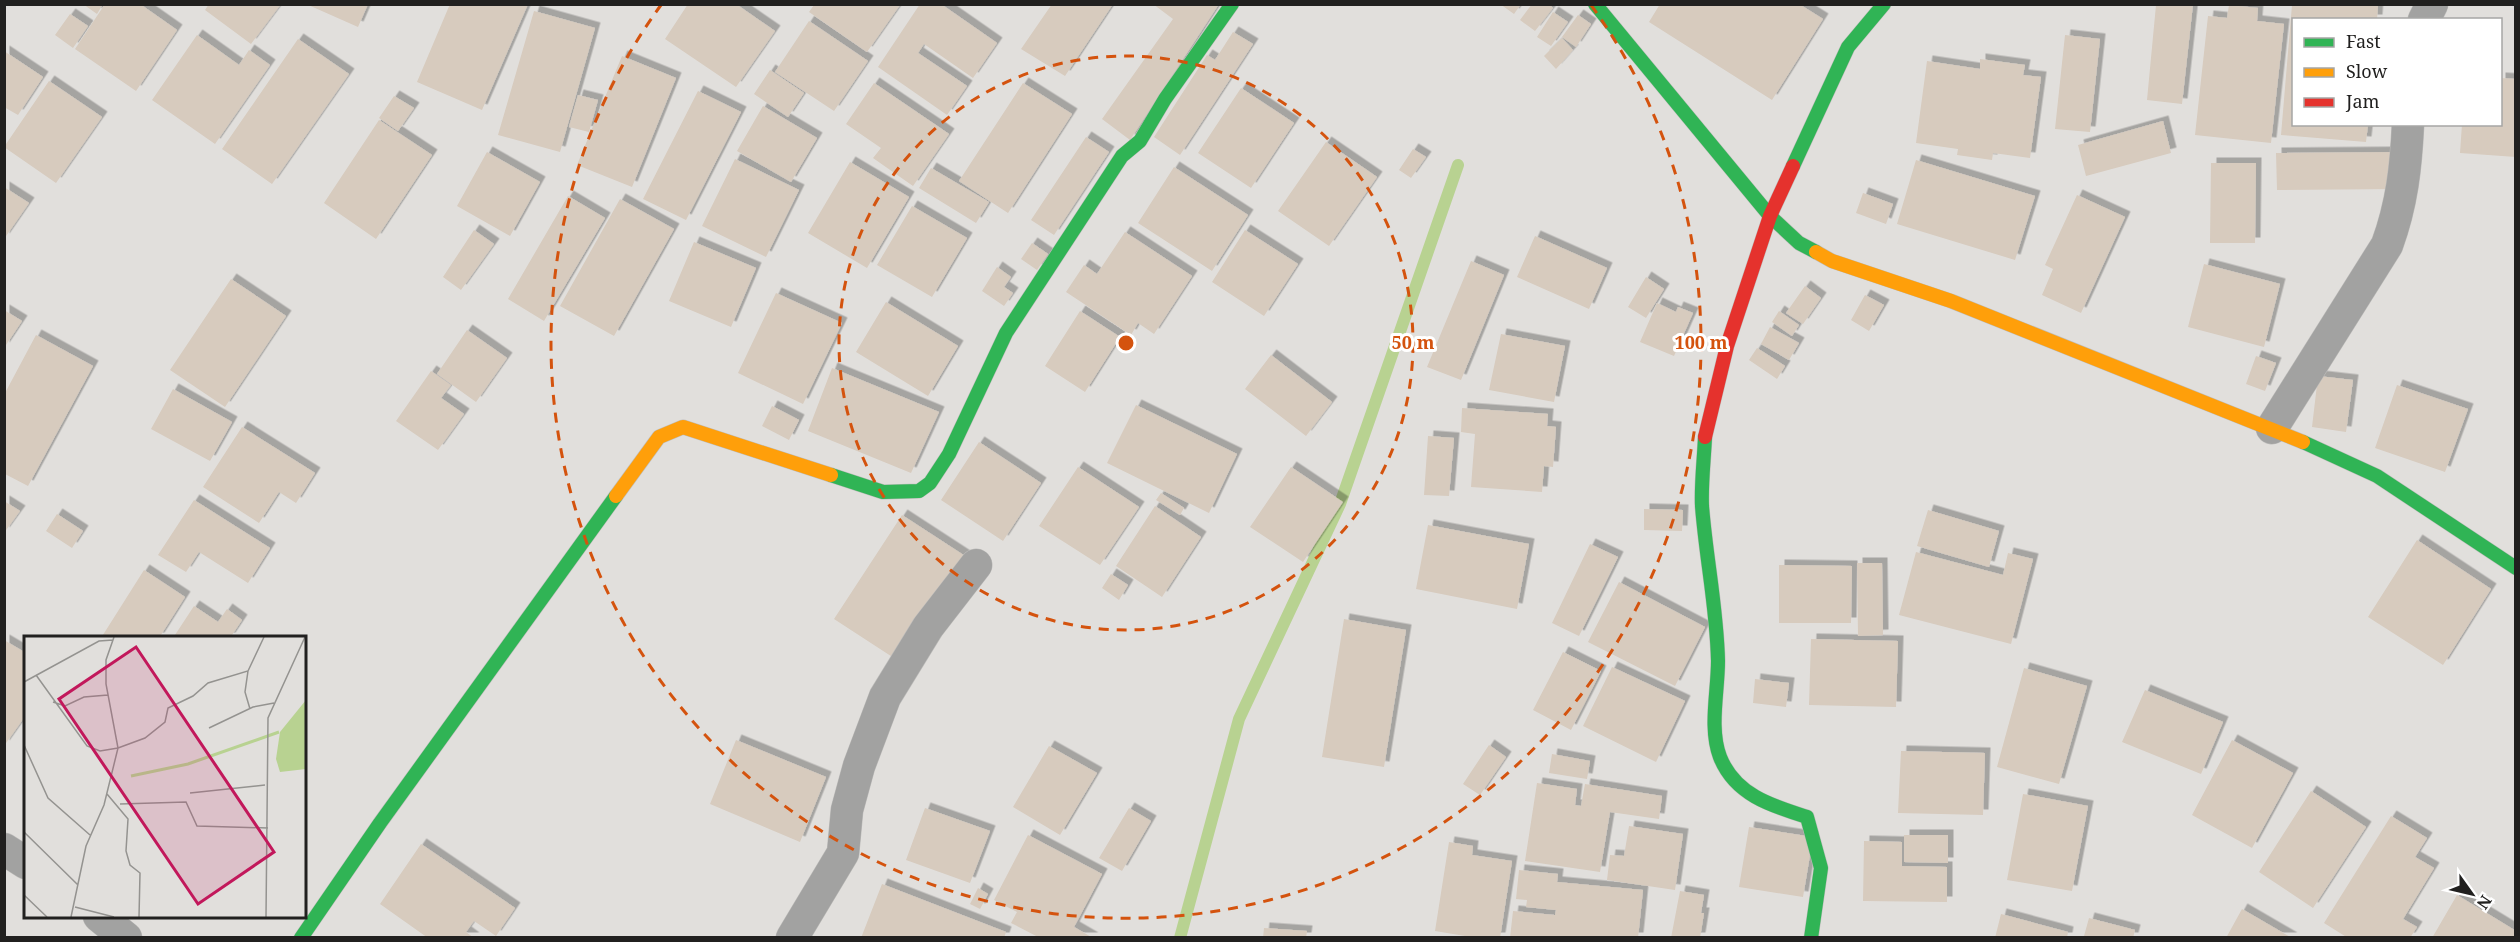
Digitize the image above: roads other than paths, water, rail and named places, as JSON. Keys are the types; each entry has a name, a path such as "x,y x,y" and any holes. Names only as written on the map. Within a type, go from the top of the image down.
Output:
{"street":[{"path":"301,938 394,804 659,436 682,427 883,492 919,491 930,483 949,454 1006,333 1122,156 1140,141 1165,99 1232,4"},
{"path":"1595,4 1770,216 1799,243 1832,261 1951,301 2272,428 2377,476 2516,568"},
{"path":"1811,938 1821,868 1807,817 1761,802 1737,783 1720,757 1715,727 1718,662 1716,624 1702,504 1705,434 1727,346 1770,216 1848,46 1884,4"},
{"path":"2425,18 2432,4"},
{"path":"2272,428 2387,245 2405,176 2408,126"},
{"path":"792,938 843,853 847,810 859,766 885,697 928,627 976,565"},
{"path":"4,849 24,862"},
{"path":"101,918 126,938"}],"waterway":[{"path":"1180,938 1239,719 1340,504 1458,165"}]}
